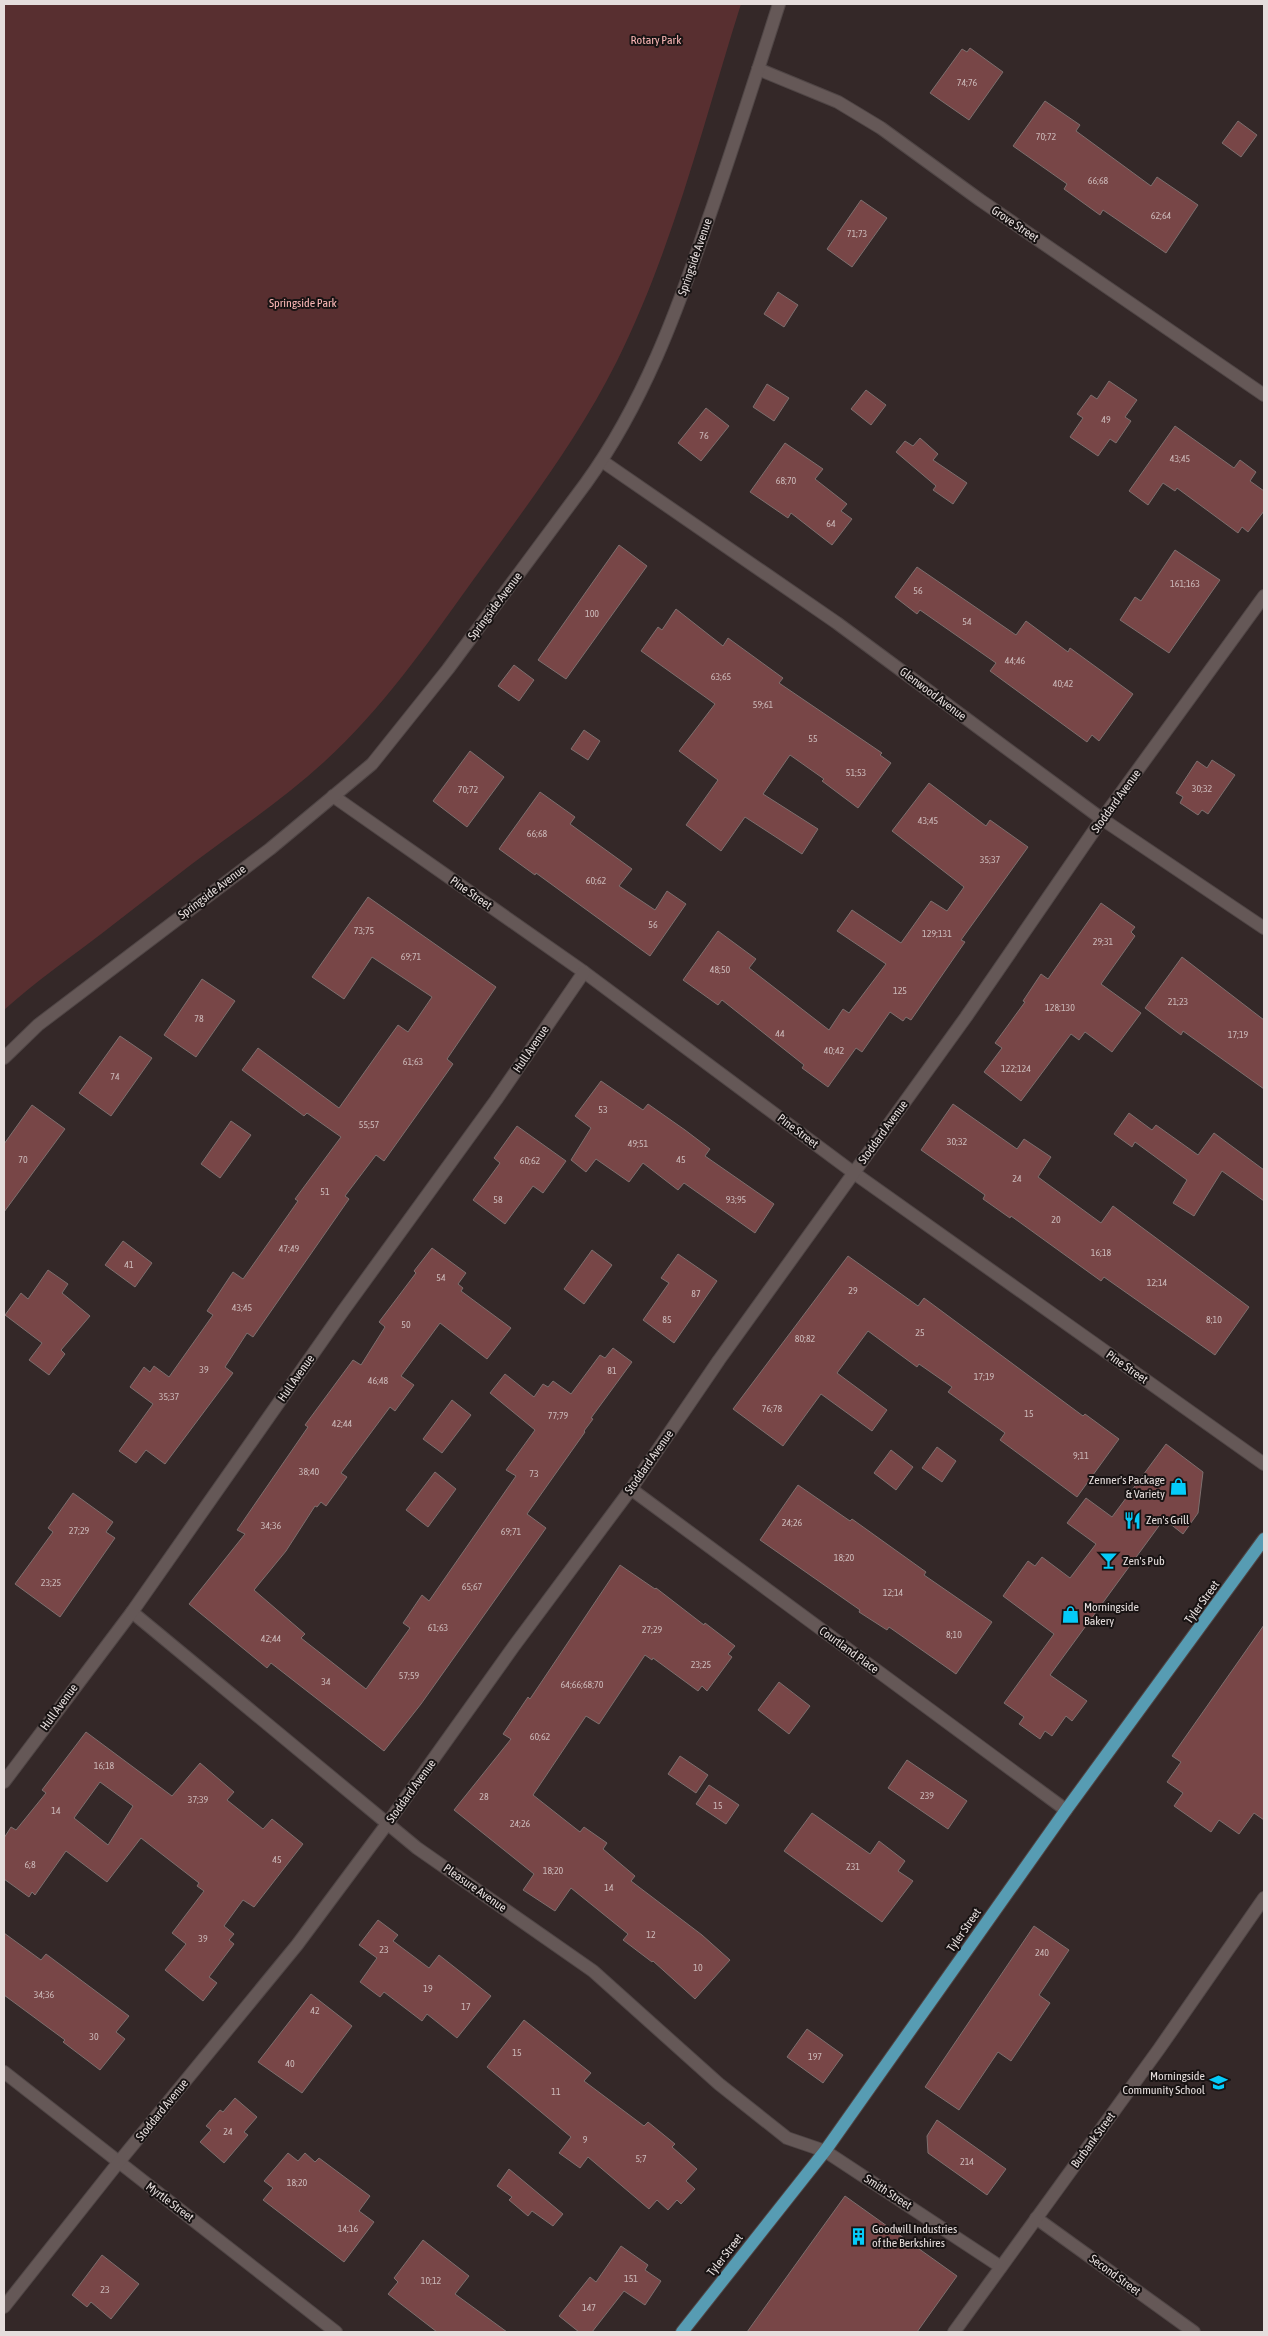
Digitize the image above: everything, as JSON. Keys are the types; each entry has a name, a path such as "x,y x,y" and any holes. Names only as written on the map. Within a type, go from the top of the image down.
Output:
{"main road":[{"name":"Tyler Street","path":"682,2332 824,2151 1066,1810 1264,1539"}],"street":[{"name":"Springside Avenue","path":"4,1058 38,1025 270,848 372,764 448,669 602,460 648,379 685,290 779,4"},
{"name":"Grove Street","path":"758,68 838,102 881,128 980,200 1264,395"},
{"name":"Glenwood Avenue","path":"602,460 837,623 1102,819 1264,928"},
{"name":"Stoddard Avenue","path":"4,2308 118,2163 297,1945 387,1824 514,1646 631,1489 719,1360 966,1017 1102,819 1264,596"},
{"name":"Pine Street","path":"333,796 584,972 854,1172 1264,1464"},
{"name":"Hull Avenue","path":"4,1782 132,1612 343,1311 496,1100 584,972"},
{"name":"Courtland Place","path":"631,1489 1066,1810"},
{"name":"Pleasure Avenue","path":"132,1612 417,1848 593,1971 719,2084 787,2138 824,2151"},
{"name":"Burbank Street","path":"954,2332 1264,1898"},
{"name":"Myrtle Street","path":"4,2072 336,2332"},
{"name":"Smith Street","path":"824,2151 1001,2266"},
{"name":"Second Street","path":"1036,2218 1194,2332"}],"green space":[{"name":"Springside Park","path":"4,4 741,4 671,231 636,320 616,363 601,392 566,448 529,503 437,630 365,721 312,773 4,1010"}],"building":[{"path":"970,48 1003,72 969,120 930,93 962,49 967,52"},
{"path":"1045,101 1080,125 1076,131 1151,186 1157,177 1198,205 1166,253 1103,210 1100,215 1064,189 1067,184 1013,146"},
{"path":"1238,121 1257,135 1241,157 1222,143"},
{"path":"861,200 887,218 852,267 827,249"},
{"path":"778,292 798,305 784,327 764,314"},
{"path":"1109,381 1137,400 1125,417 1131,421 1116,443 1110,439 1098,456 1070,437 1083,418 1077,414 1091,395 1097,399"},
{"path":"767,384 789,398 774,421 753,407"},
{"path":"866,390 886,405 871,425 851,409"},
{"path":"706,408 729,426 701,461 678,443"},
{"path":"1175,426 1234,468 1240,460 1256,472 1250,481 1264,491 1264,511 1248,532 1242,527 1238,533 1177,488 1175,491 1163,483 1148,505 1129,491"},
{"path":"920,438 938,454 933,460 967,483 953,504 933,490 936,486 896,452 905,441 913,446"},
{"path":"785,443 823,469 815,479 847,504 841,511 852,519 832,545 791,513 788,518 750,492"},
{"path":"619,545 647,566 566,679 538,660"},
{"path":"1175,550 1220,580 1169,653 1120,620 1135,597 1141,601"},
{"path":"917,567 1016,635 1026,621 1068,652 1070,648 1133,694 1099,741 1092,735 1087,742 990,671 996,663 920,610 917,614 895,597"},
{"path":"676,609 723,646 728,638 783,678 779,683 882,753 880,755 891,763 858,808 822,781 824,779 790,755 763,794 818,829 802,854 745,817 721,851 686,825 718,780 679,751 715,704 641,651 658,627 662,630"},
{"path":"514,665 534,680 519,701 498,686"},
{"path":"584,730 600,741 588,760 571,749"},
{"path":"470,751 504,777 467,827 433,801"},
{"path":"1212,760 1235,775 1208,814 1202,810 1198,815 1180,803 1183,797 1176,793 1197,761 1207,768"},
{"path":"929,783 986,826 990,820 1028,847 961,940 965,942 911,1020 906,1017 903,1021 890,1012 862,1052 856,1048 828,1087 802,1068 804,1065 722,1000 718,1005 683,980 718,931 756,959 749,968 829,1030 843,1009 849,1013 886,964 837,931 852,910 901,943 931,901 947,911 964,887 892,831"},
{"path":"540,792 575,817 570,824 632,869 619,886 655,910 667,891 686,904 650,956 536,873 535,875 499,849"},
{"path":"368,897 496,987 447,1059 453,1064 384,1161 376,1155 345,1196 349,1199 253,1337 247,1333 225,1367 233,1373 165,1464 146,1450 136,1463 119,1451 153,1404 130,1387 144,1367 150,1372 154,1366 169,1377 213,1315 207,1311 233,1272 243,1279 298,1201 295,1199 341,1137 307,1113 304,1116 242,1070 258,1048 339,1108 398,1025 408,1032 432,997 372,957 344,999 312,977"},
{"path":"1101,903 1135,927 1131,932 1135,936 1101,984 1141,1013 1112,1052 1085,1032 1079,1040 1071,1034 1021,1101 984,1072 1002,1048 995,1043 1025,1002 1023,1001 1041,974 1048,979"},
{"path":"1182,957 1264,1020 1264,1089 1183,1031 1181,1035 1145,1008"},
{"path":"202,979 235,1001 196,1057 164,1035"},
{"path":"120,1036 152,1058 111,1116 79,1093"},
{"path":"601,1081 643,1110 648,1104 685,1130 710,1149 705,1156 774,1204 755,1233 684,1183 678,1190 643,1163 629,1182 596,1159 586,1172 571,1160 591,1128 575,1116"},
{"path":"953,1104 1017,1149 1024,1139 1051,1157 1038,1177 1101,1223 1113,1206 1249,1307 1215,1355 1104,1277 1101,1281 1011,1216 1010,1218 983,1199 985,1195 921,1150"},
{"path":"32,1105 65,1129 4,1212 4,1144"},
{"path":"1129,1113 1152,1130 1156,1125 1198,1155 1214,1133 1264,1170 1264,1201 1222,1171 1194,1216 1173,1203 1187,1180 1135,1142 1132,1147 1114,1134"},
{"path":"231,1121 251,1135 220,1178 201,1164"},
{"path":"517,1126 566,1161 543,1193 533,1186 505,1224 473,1200 500,1163 494,1158"},
{"path":"123,1241 152,1263 135,1287 105,1265"},
{"path":"432,1248 466,1273 458,1284 463,1288 461,1291 511,1328 487,1359 440,1323 401,1376 414,1385 395,1411 390,1407 341,1473 347,1477 326,1506 321,1502 317,1507 315,1506 286,1551 254,1590 305,1634 301,1638 366,1689 410,1628 403,1623 422,1595 429,1601 516,1476 506,1470 535,1430 490,1393 505,1374 534,1397 543,1384 548,1387 553,1381 571,1394 600,1355 605,1358 613,1348 632,1362 591,1418 593,1419 585,1432 527,1514 546,1528 421,1704 384,1751 271,1663 267,1668 189,1604 245,1534 237,1530 308,1427 305,1425 353,1360 361,1365 385,1327 379,1322 416,1273 414,1271"},
{"path":"592,1250 612,1265 584,1304 564,1289"},
{"path":"678,1254 717,1281 674,1343 643,1320 669,1283 661,1278"},
{"path":"848,1256 918,1306 924,1298 1083,1416 1085,1414 1119,1439 1077,1497 1000,1440 1005,1433 948,1392 952,1387 919,1364 917,1367 868,1331 837,1373 887,1410 872,1431 821,1394 783,1446 733,1409"},
{"path":"48,1270 68,1284 62,1293 90,1316 61,1350 65,1354 49,1375 29,1360 42,1343 5,1315 21,1293 28,1299"},
{"path":"452,1400 471,1415 442,1453 423,1439"},
{"path":"1166,1444 1203,1472 1198,1513 1183,1534 1164,1519 1050,1675 1087,1701 1072,1721 1066,1716 1052,1736 1045,1731 1040,1739 1019,1724 1024,1717 1004,1703 1054,1634 1003,1596 1028,1561 1035,1566 1042,1557 1070,1578 1096,1544 1067,1523 1086,1498 1112,1517"},
{"path":"937,1447 956,1461 942,1482 922,1468"},
{"path":"891,1450 913,1467 896,1490 874,1473"},
{"path":"435,1472 456,1489 428,1527 406,1510"},
{"path":"798,1485 850,1521 852,1519 926,1572 924,1575 992,1622 956,1674 889,1627 887,1630 859,1612 860,1610 760,1540"},
{"path":"73,1493 113,1522 106,1532 115,1538 60,1617 15,1584 53,1532 48,1528"},
{"path":"620,1565 656,1588 735,1646 728,1654 732,1657 707,1691 702,1686 698,1691 653,1658 652,1660 645,1655 599,1724 586,1716 533,1795 580,1832 584,1827 607,1843 603,1849 635,1876 631,1881 702,1935 730,1960 695,1999 653,1961 623,1940 628,1934 571,1888 555,1911 523,1890 534,1874 454,1810 511,1739 503,1734 528,1697 530,1699"},
{"path":"1264,1625 1264,1820 1254,1813 1239,1834 1219,1820 1211,1832 1174,1806 1183,1793 1167,1782 1181,1762 1172,1756"},
{"path":"779,1682 810,1706 789,1734 758,1710"},
{"path":"86,1732 172,1796 200,1763 234,1792 227,1800 263,1829 272,1819 303,1844 254,1907 243,1900 224,1926 234,1934 229,1940 234,1944 209,1977 217,1983 203,2001 165,1970 186,1944 172,1933 204,1891 197,1886 199,1883 141,1838 107,1882 66,1851 35,1895 32,1892 29,1897 4,1879 4,1838 11,1827 16,1830 46,1793 42,1790","holes":["100,1782 133,1806 108,1845 74,1818"]},
{"path":"680,1756 708,1775 696,1793 668,1774"},
{"path":"907,1760 967,1801 948,1829 888,1788"},
{"path":"709,1785 739,1805 726,1824 696,1804"},
{"path":"812,1813 870,1854 879,1841 905,1861 898,1871 913,1881 882,1922 784,1851"},
{"path":"378,1920 398,1935 393,1941 429,1968 439,1955 491,1996 457,2038 427,2014 422,2021 384,1992 380,1997 360,1982 377,1958 359,1945"},
{"path":"1034,1926 1069,1950 1039,1995 1050,2003 1011,2061 998,2052 959,2110 925,2087"},
{"path":"4,1933 41,1960 46,1954 129,2016 116,2032 125,2039 100,2070 63,2042 65,2040 4,1995"},
{"path":"311,1994 352,2026 302,2093 258,2062"},
{"path":"524,2020 591,2073 584,2081 644,2126 648,2122 675,2144 672,2147 697,2169 686,2181 695,2189 681,2204 677,2200 668,2210 657,2200 649,2209 588,2157 580,2168 559,2153 571,2137 487,2067"},
{"path":"807,2029 843,2055 823,2083 787,2057"},
{"path":"235,2098 257,2117 244,2132 248,2135 224,2163 200,2142 211,2130 206,2126 220,2110 223,2112"},
{"path":"937,2120 1006,2169 987,2195 928,2153 927,2136"},
{"path":"288,2153 298,2161 305,2153 315,2162 319,2158 370,2196 359,2211 374,2222 344,2262 263,2200 273,2188 264,2181"},
{"path":"509,2169 563,2214 553,2226 532,2211 528,2216 509,2200 512,2197 497,2186"},
{"name":"Goodwill Industries of the Berkshires","path":"845,2196 957,2276 917,2332 747,2332"},
{"path":"423,2240 469,2276 455,2294 507,2332 437,2332 388,2294 398,2282 394,2278"},
{"path":"621,2246 648,2265 645,2270 661,2281 645,2305 624,2291 592,2332 579,2332 559,2316 590,2277 596,2282"},
{"path":"102,2255 139,2284 111,2319 91,2302 87,2307 72,2295"}],"place":[{"name":"Zenner's Package & Variety","path":"1179,1487"},
{"name":"Zen's Grill","path":"1132,1520"},
{"name":"Zen's Pub","path":"1109,1561"},
{"name":"Morningside Bakery","path":"1070,1614"},
{"name":"Morningside Community School","path":"1219,2083"},
{"name":"Goodwill Industries of the Berkshires","path":"858,2236"}],"park label":[{"name":"Rotary Park","path":"656,40"}]}
